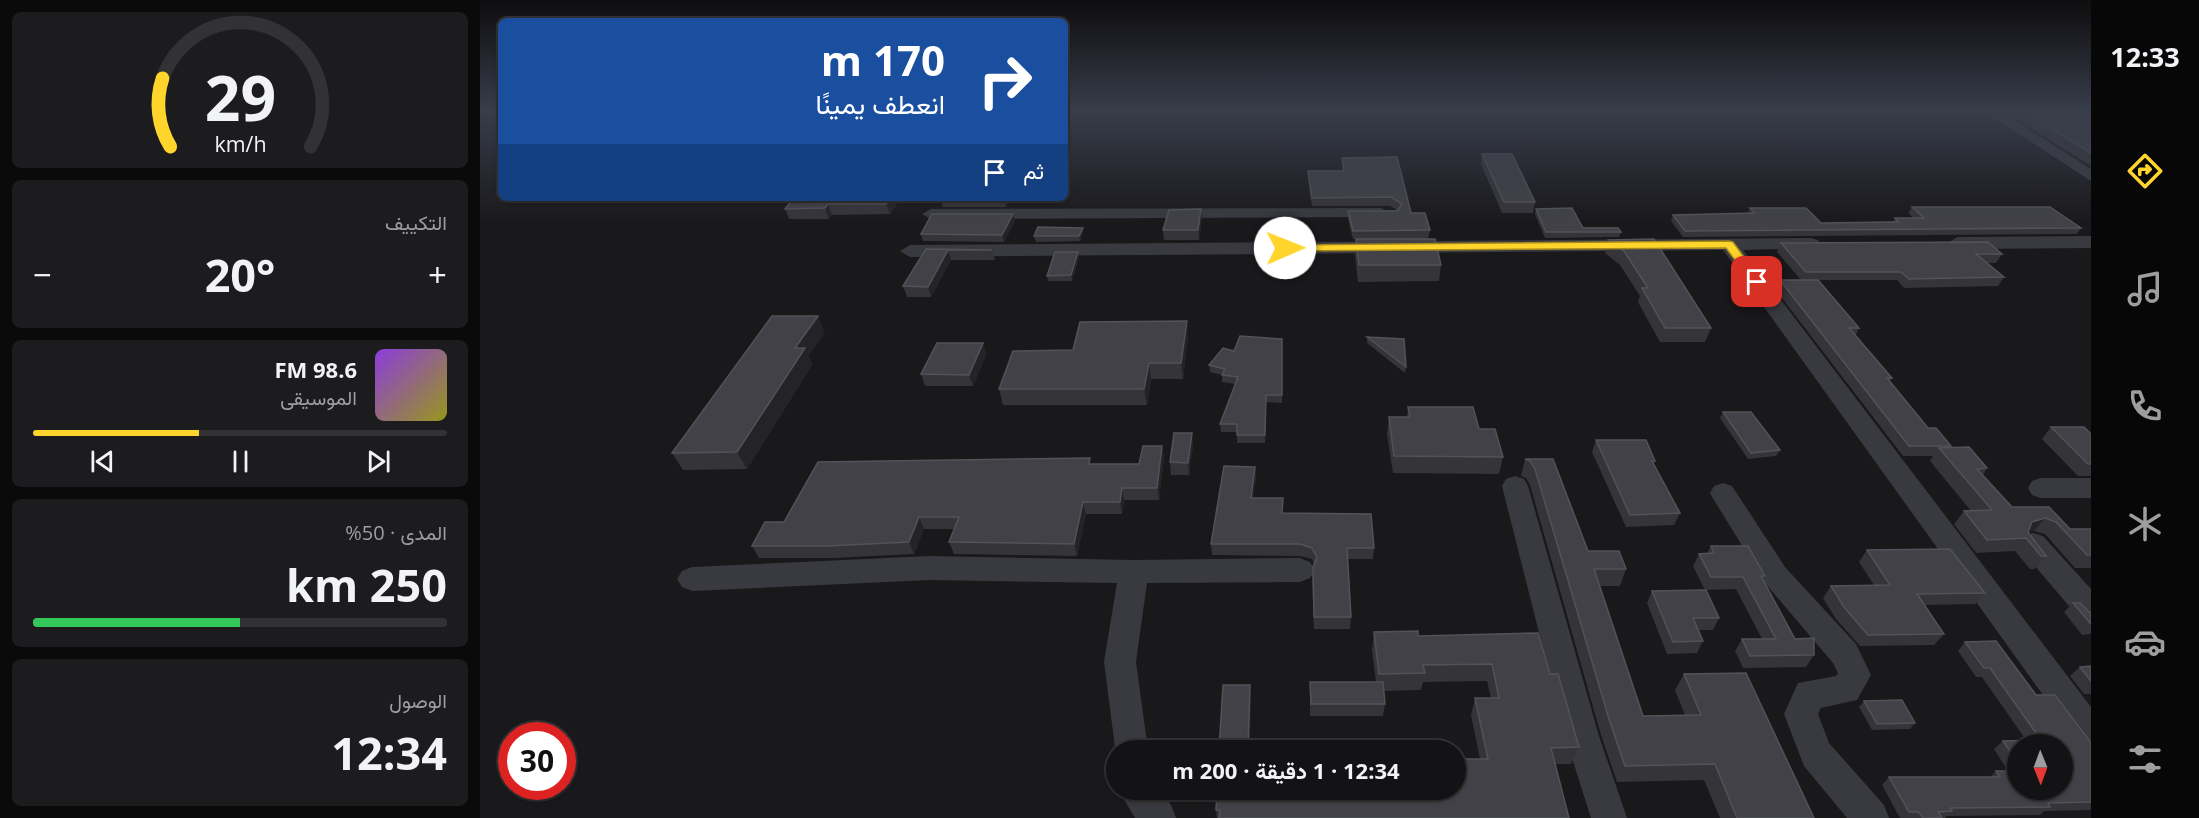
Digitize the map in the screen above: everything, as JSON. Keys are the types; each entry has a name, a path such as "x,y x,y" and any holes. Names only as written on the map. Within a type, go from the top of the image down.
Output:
{"street":[{"path":"2048,148 2091,176"},
{"path":"931,214 1390,213"},
{"path":"1939,243 2091,242"},
{"path":"910,251 1834,244"},
{"path":"1729,245 2091,734"},
{"path":"1515,486 1582,736 1609,818"},
{"path":"2040,488 2091,488"},
{"path":"1723,493 1775,575 1845,654 1855,675 1845,690 1810,694 1801,714 1816,754 1871,818"},
{"path":"2033,544 2091,610"},
{"path":"692,579 930,568 1134,572 1300,570"},
{"path":"1130,740 1120,662 1134,572"},
{"path":"1144,800 1158,818"}],"building":[{"path":"1482,154 1512,154 1535,202 1504,202"},
{"path":"1397,157 1411,213 1425,213 1430,230 1353,231 1348,211 1397,211 1402,204 1391,197 1312,198 1308,171 1344,171 1342,158"},
{"path":"792,201 888,201 886,204 828,204 825,208 785,209"},
{"path":"1912,207 2050,207 2081,228 1685,231 1673,215 1755,213 1750,208 1806,208 1821,223 1899,222 1895,218 1924,218"},
{"path":"1572,208 1583,228 1618,228 1621,232 1546,232 1536,209"},
{"path":"1201,209 1198,230 1163,230 1169,210"},
{"path":"932,214 1013,214 1002,235 921,234"},
{"path":"1038,227 1083,228 1079,236 1034,236"},
{"path":"1356,239 1435,239 1441,265 1359,265"},
{"path":"1654,239 1711,328 1665,328 1642,288 1648,288 1624,251 1609,240"},
{"path":"1988,242 2002,254 1976,254 2004,277 1909,279 1901,272 1806,272 1781,243"},
{"path":"926,249 992,250 948,250 928,287 903,286"},
{"path":"1055,252 1078,252 1071,275 1047,276"},
{"path":"1780,280 1818,280 1859,328 1849,328 1892,378 1887,378 1928,428 1936,428 1951,446 1909,446"},
{"path":"772,316 818,316 795,348 805,348 737,452 672,453"},
{"path":"1187,321 1181,363 1149,363 1144,389 999,389 1013,351 1073,350 1080,322"},
{"path":"1240,336 1282,339 1282,395 1266,395 1265,435 1237,435 1237,424 1220,424 1238,377 1222,375 1225,369 1209,365 1223,348 1234,351"},
{"path":"1367,337 1404,339 1406,367"},
{"path":"937,343 983,343 969,375 921,374"},
{"path":"1408,407 1473,407 1479,429 1495,429 1503,457 1394,456 1389,417 1410,417"},
{"path":"1723,412 1751,412 1780,450 1751,453"},
{"path":"2051,427 2084,427 2091,434 2091,464 2088,464"},
{"path":"1174,433 1192,433 1188,463 1170,462"},
{"path":"1596,440 1646,440 1655,461 1652,461 1680,513 1630,515"},
{"path":"1143,446 1162,446 1157,488 1122,488 1120,502 1083,502 1074,544 949,542 959,517 919,517 909,542 827,546 752,546 765,522 784,522 818,462 1090,458 1089,464 1139,464"},
{"path":"1969,447 1987,468 1977,469 2012,507 2049,507 2070,529 2091,529 2091,555 2087,555 2056,522 2045,518 2032,522 2028,532 2046,556 2041,556 2026,538 1987,540 1964,511 1992,510 1939,448"},
{"path":"1525,459 1553,459 1588,551 1619,551 1626,569 1594,569 1643,716 1701,715 1684,674 1746,673 1814,818 1737,818 1715,764 1625,766 1535,469 1530,461"},
{"path":"1224,466 1255,467 1251,498 1283,498 1282,513 1371,514 1374,548 1347,548 1351,617 1314,617 1313,567 1317,557 1312,548 1300,544 1211,544"},
{"path":"1711,546 1748,546 1765,576 1761,576 1795,639 1814,638 1814,655 1750,656 1742,639 1776,639 1743,577 1711,577 1699,554 1714,553"},
{"path":"1950,549 1985,593 1917,594 1944,634 1868,635 1844,607 1831,586 1890,585 1867,550"},
{"path":"1706,590 1719,618 1693,618 1703,641 1673,642 1652,591"},
{"path":"2073,603 2080,603 2091,612 2091,624"},
{"path":"1418,631 1418,636 1538,633 1550,674 1558,674 1579,747 1551,748 1569,818 1219,818 1220,810 1216,810 1216,800 1466,800 1466,759 1488,759 1475,698 1499,698 1492,664 1423,665 1425,673 1379,674 1374,632"},
{"path":"1996,641 2036,695 2055,695 2091,743 2091,802 2048,803 2050,807 1951,808 1952,811 1938,812 1942,818 1923,818 1919,812 1909,812 1889,777 2000,777 1996,771 2007,771 2007,800 2073,800 2073,734 2037,734 1990,668 1984,668 1965,642"},
{"path":"2091,666 2091,681 2080,667"},
{"path":"1310,682 1383,682 1385,704 1311,704"},
{"path":"1223,685 1250,685 1248,740 1220,740"},
{"path":"1902,700 1915,723 1877,724 1864,701"}],"route":[{"path":"1285,248 1729,245 1757,282"}]}
